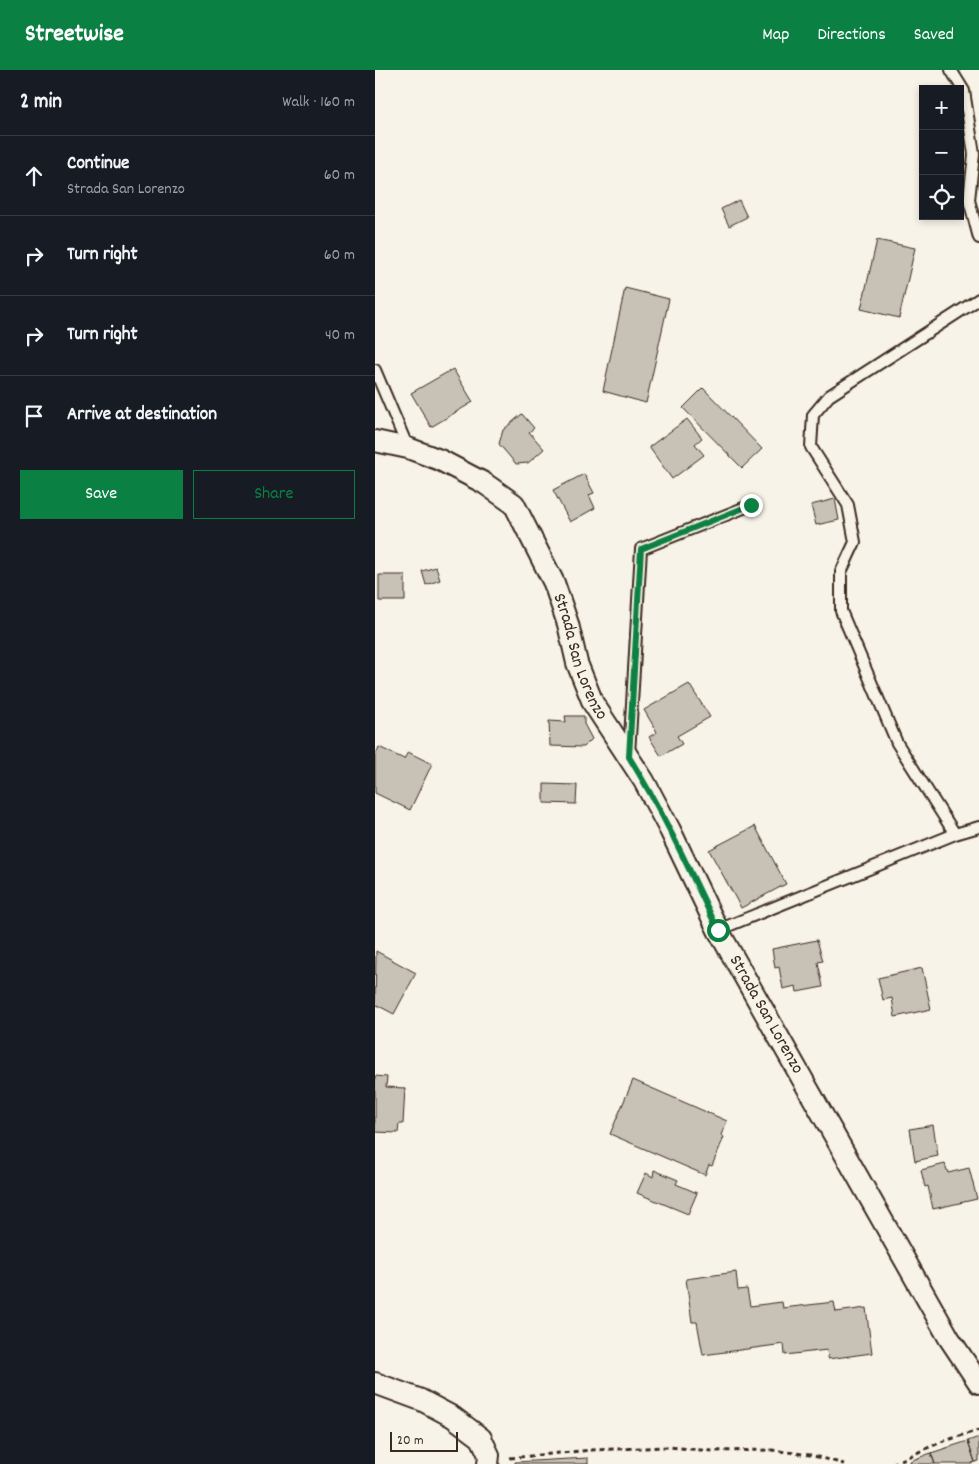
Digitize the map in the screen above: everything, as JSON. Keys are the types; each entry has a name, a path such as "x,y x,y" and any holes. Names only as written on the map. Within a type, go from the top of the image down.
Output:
{"street":[{"name":"Strada San Lorenzo","path":"375,441 408,448 449,464 484,483 514,504 554,583 568,624 577,663 593,703 644,781 718,930 949,1338 979,1383"},
{"path":"375,1383 421,1400 453,1417 481,1438 489,1459"}],"lane":[{"path":"951,70 964,91 973,154 969,200 979,238"},
{"path":"955,834 897,743 841,612 841,572 855,542 848,505 811,447 813,415 829,396 979,299"},
{"path":"375,370 408,448"},
{"path":"629,757 641,549 751,505"},
{"path":"718,930 955,834 979,827"}],"path":[{"path":"892,1464 941,1442 979,1430"},
{"path":"489,1459 591,1450 668,1447 713,1451 772,1450 810,1455 844,1464"}],"building":[{"path":"739,200 747,217 729,226 721,209"},
{"path":"877,240 915,248 899,318 861,309"},
{"path":"625,288 669,299 646,403 603,391"},
{"path":"453,369 473,402 431,427 411,393"},
{"path":"703,388 762,449 742,468 683,408"},
{"path":"522,414 534,428 529,432 544,449 528,463 516,464 499,444 503,430"},
{"path":"687,419 702,438 695,444 704,455 672,479 649,447"},
{"path":"584,474 594,493 589,495 595,508 570,522 553,490"},
{"path":"835,499 839,520 816,525 811,505"},
{"path":"436,567 440,580 426,585 422,571"},
{"path":"379,575 405,575 405,601 379,601"},
{"path":"689,684 710,717 677,736 682,744 661,756 649,737 657,732 644,710"},
{"path":"565,716 584,716 584,724 592,739 584,747 550,746 549,721 566,722"},
{"path":"379,747 404,759 408,752 432,764 410,810 375,793 375,757"},
{"path":"544,784 577,785 576,804 544,803"},
{"path":"755,826 786,884 741,908 709,850"},
{"path":"817,940 823,961 818,962 823,987 797,992 796,986 783,989 779,967 775,968 772,949"},
{"path":"376,951 416,973 394,1014 375,1004"},
{"path":"922,968 931,1009 895,1017 892,998 883,1000 878,978"},
{"path":"375,1076 387,1077 386,1087 405,1088 403,1124 399,1124 398,1133 375,1132"},
{"path":"633,1080 727,1121 721,1135 724,1137 712,1166 709,1165 705,1175 610,1134"},
{"path":"933,1125 938,1156 915,1161 910,1129"},
{"path":"945,1164 948,1173 969,1168 977,1199 933,1209 928,1186 925,1187 921,1170"},
{"path":"654,1170 678,1180 676,1184 697,1193 688,1214 637,1193 646,1173 653,1177"},
{"path":"736,1272 738,1290 747,1289 750,1306 782,1302 783,1308 834,1302 836,1312 866,1308 872,1353 828,1359 827,1350 785,1355 784,1344 703,1355 697,1322 692,1322 686,1279"},
{"path":"979,1437 979,1461 975,1462 968,1441"},
{"path":"968,1441 975,1462 972,1464 935,1464 931,1453"},
{"path":"931,1453 935,1464 911,1464 910,1461"},
{"path":"588,1458 588,1464 515,1464 515,1462"}],"route":[{"path":"718,930 670,830 629,757 641,549 751,505"}]}
